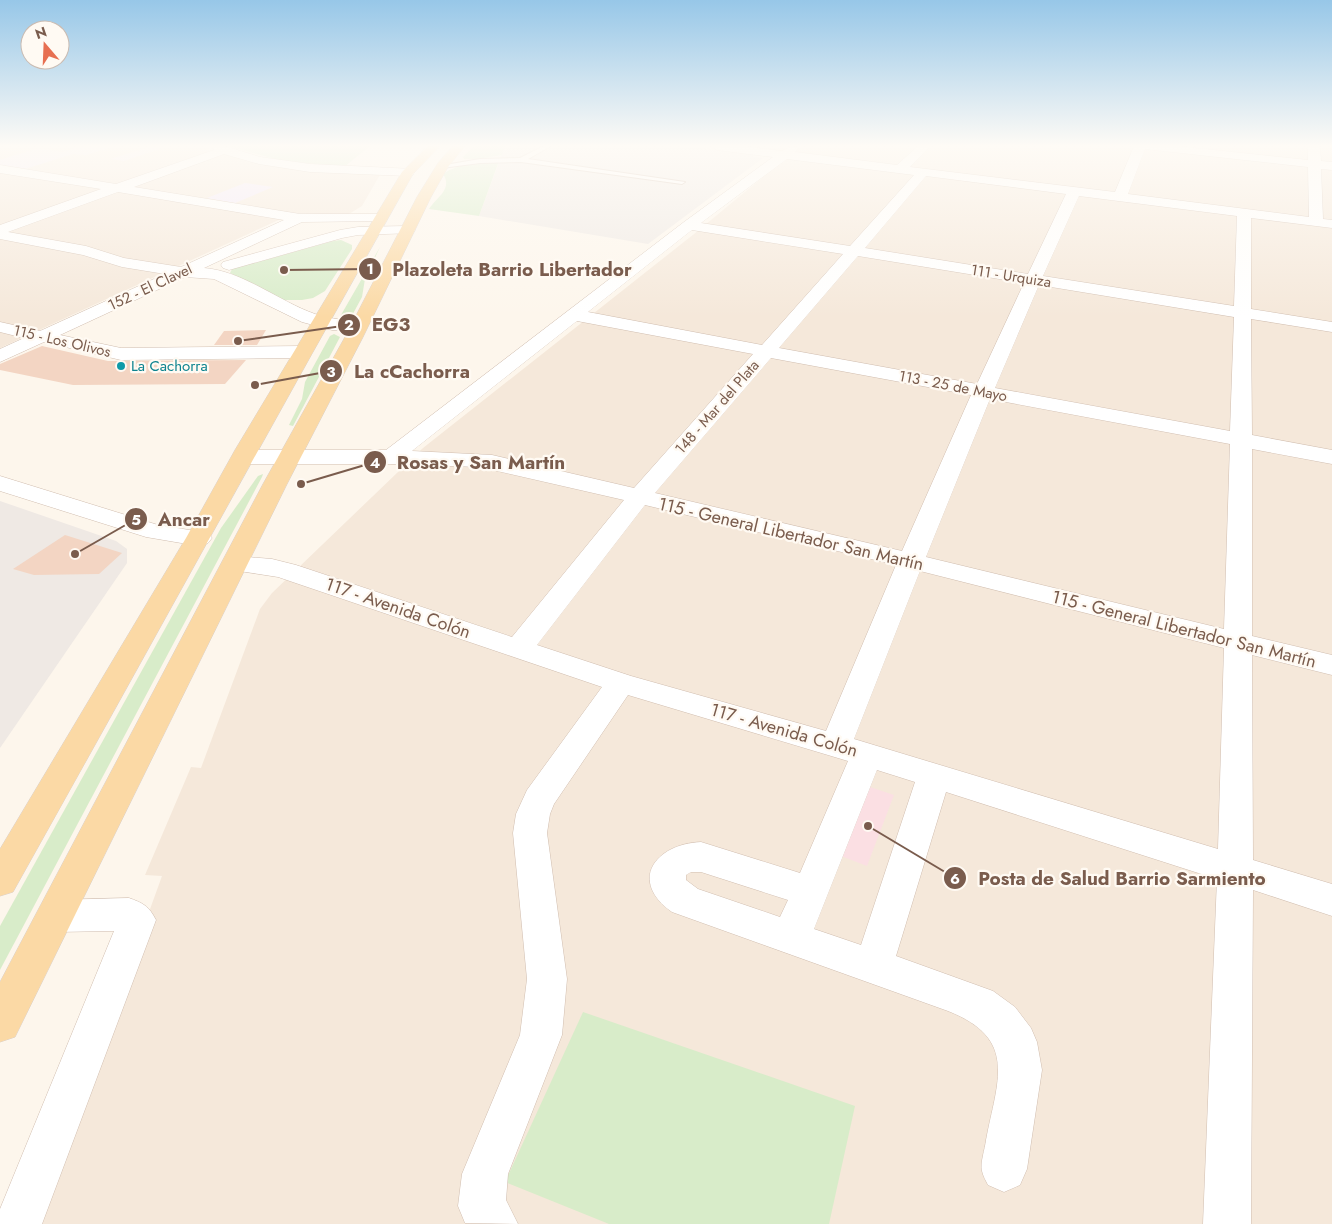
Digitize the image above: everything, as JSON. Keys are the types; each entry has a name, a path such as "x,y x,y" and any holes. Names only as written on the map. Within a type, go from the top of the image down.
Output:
{"main road":[{"path":"3,870 199,538 243,457 390,203"},
{"path":"0,1023 290,456 422,203"}],"street":[{"path":"0,230 76,203"},
{"path":"210,203 300,218 378,224 408,230"},
{"path":"391,457 719,203"},
{"name":"148 - Mar del Plata","path":"518,649 638,498 895,203"},
{"path":"836,745 910,561 1033,279 1069,203"},
{"path":"1162,203 1332,224"},
{"path":"1315,203 1316,222"},
{"path":"1227,1224 1235,870 1244,213"},
{"name":"152 - El Clavel","path":"0,356 300,218"},
{"path":"189,269 230,265 378,224"},
{"name":"111 - Urquiza","path":"689,225 1332,327"},
{"path":"0,235 86,251 114,260 189,269 225,276 308,318 332,325 358,327"},
{"name":"113 - 25 de Mayo","path":"574,315 1332,456"},
{"name":"115 - Los Olivos","path":"0,327 107,352 135,355 303,352"},
{"name":"115 - General Libertador San Martín","path":"243,457 391,457 480,460 910,561 1332,665"},
{"path":"0,483 155,532 199,538"},
{"name":"117 - Avenida Colón","path":"235,564 266,566 287,571 621,683 836,745 1332,900"},
{"path":"494,1224 482,1206 485,1174 541,1035 548,979 530,833 533,814 539,799 621,683"},
{"path":"791,936 867,755"},
{"path":"874,965 934,776"},
{"path":"810,892 700,857 682,858 670,869 667,877 671,891 684,901 791,936 979,1004 1000,1021 1016,1042 1021,1070 1004,1169"},
{"path":"18,1224 137,920 129,914 55,916"}],"shaded area":[{"path":"0,203 364,203 349,214 294,213 0,348"},
{"path":"484,203 703,203 648,244 479,216"},
{"path":"731,203 1332,203 1332,1224 36,1224 162,876 145,875 191,767 201,768 260,609 272,593 423,448"},
{"path":"0,501 116,541 127,549 127,563 0,748"},
{"path":"870,787 894,795 867,866 841,856"}],"green space":[{"path":"434,203 484,203 479,216 429,209"},
{"path":"341,240 352,245 352,249 325,291 313,298 283,300 230,273 232,269"},
{"path":"380,247 365,279 362,297 348,323 337,322"},
{"path":"334,334 340,337 293,426 289,425 302,399 305,382 330,336"},
{"path":"263,474 0,970 0,926 221,528 258,476"},
{"path":"583,1012 855,1106 829,1224 609,1224 505,1182"}],"building":[{"path":"266,330 257,345 214,345 224,331"},
{"name":"La Cachorra","path":"42,346 108,361 246,360 225,384 73,385 0,370 0,364"},
{"path":"65,535 122,553 99,574 34,575 13,569"}],"place":[{"name":"Plazoleta Barrio Libertador","path":"284,270"},
{"name":"EG3","path":"238,341"},
{"name":"La Cachorra","path":"121,366"},
{"name":"La cCachorra","path":"255,385"},
{"name":"Rosas y San Martín","path":"301,484"},
{"name":"Ancar","path":"75,554"},
{"name":"Posta de Salud Barrio Sarmiento","path":"868,826"}]}
